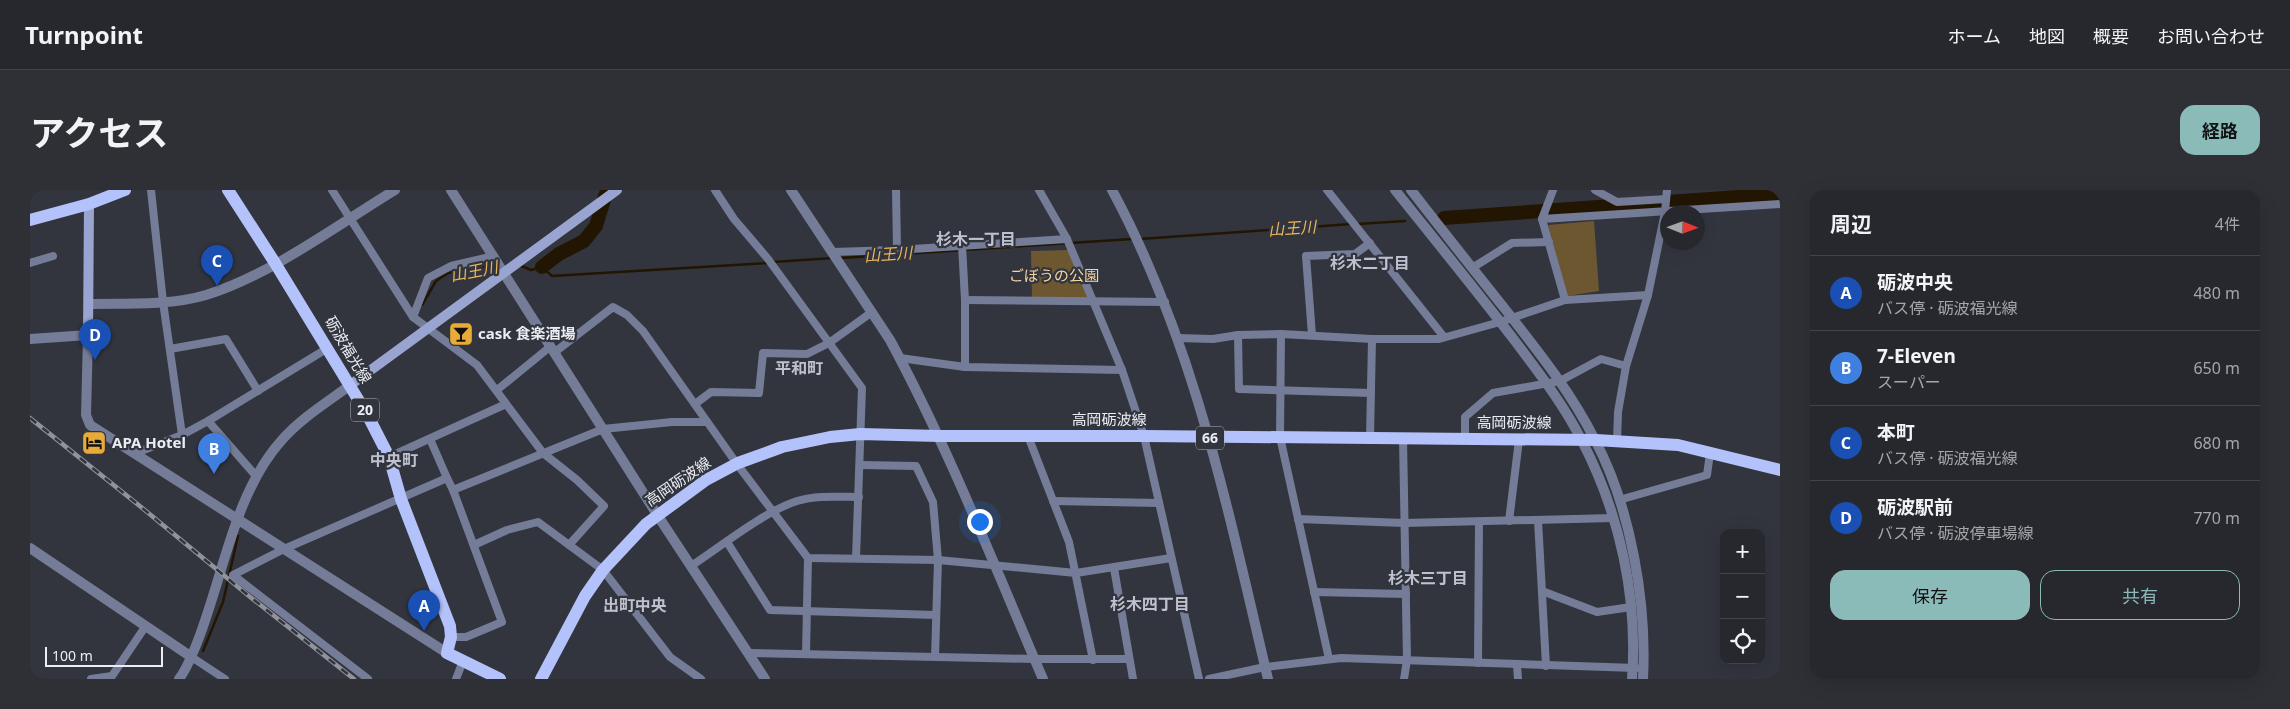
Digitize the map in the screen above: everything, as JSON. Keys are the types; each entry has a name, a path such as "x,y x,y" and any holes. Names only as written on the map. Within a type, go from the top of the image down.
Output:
{"main road":[{"path":"30,220 89,204 123,190"},
{"name":"砺波福光線","path":"228,190 276,263 349,386 368,414 389,457 401,499 450,626 451,637 447,653"},
{"path":"349,386 617,190"},
{"path":"88,334 89,204"},
{"name":"高岡砺波線","path":"541,679 585,596 603,570 628,542 658,516 706,480 737,464 782,447 830,437 860,434 1596,440 1678,445 1780,470"},
{"path":"447,653 500,679"}],"street":[{"path":"151,190 163,302 182,435"},
{"path":"332,190 413,317 477,365 543,453 577,480 604,506 569,545"},
{"path":"89,304 163,302 205,295 228,287 276,263 395,190"},
{"path":"451,190 658,516 765,679"},
{"path":"715,190 734,219 768,259 862,388 856,558"},
{"path":"791,190 872,312 900,358 939,436 1043,679"},
{"path":"896,190 897,250"},
{"path":"1039,190 1066,239 1095,303 1122,370 1144,436 1199,679"},
{"path":"1112,190 1136,235 1165,302 1210,438 1268,679"},
{"path":"1327,190 1444,337"},
{"path":"1395,190 1546,383 1582,440 1598,475 1624,558 1640,672"},
{"path":"1410,190 1560,381 1596,440 1619,500 1634,554 1640,595 1640,672 1632,679"},
{"path":"1553,190 1542,218 1565,300"},
{"path":"1595,190 1617,202 1666,199"},
{"path":"1666,205 1667,190"},
{"path":"1705,209 1780,204"},
{"path":"1542,218 1660,212"},
{"path":"1617,442 1618,412 1626,366 1648,295 1660,236"},
{"path":"832,252 897,250 962,244 1066,239"},
{"path":"1472,268 1512,243 1549,242"},
{"path":"962,244 965,300 965,367"},
{"path":"1312,335 1306,256 1355,254 1370,244"},
{"path":"30,263 53,256"},
{"path":"413,317 428,278 451,266 494,256"},
{"path":"1178,338 1213,339 1238,335 1281,334 1372,339 1444,337 1500,322 1565,300 1648,295"},
{"path":"965,300 1095,303 1165,302"},
{"path":"497,390 613,308 627,314 643,331 737,464 808,558 806,654"},
{"path":"694,404 711,392 759,392 763,353 807,354 829,343 872,312"},
{"path":"30,339 88,334 86,416 90,425 447,653"},
{"path":"1281,334 1280,438 1329,659"},
{"path":"1238,335 1239,388 1371,393"},
{"path":"170,349 226,339 258,390"},
{"path":"1370,438 1372,339"},
{"path":"136,453 182,435 208,421 328,348"},
{"path":"900,358 965,367 1122,370"},
{"path":"1465,439 1465,417 1493,393 1560,381 1601,359 1626,366"},
{"path":"178,679 190,656 212,601 238,519 268,458 281,440 306,418 349,386"},
{"path":"389,457 506,404"},
{"path":"208,421 257,477"},
{"path":"453,490 603,429 672,422 707,422"},
{"path":"1028,436 1069,542 1093,660"},
{"path":"1403,438 1407,660 1404,679"},
{"path":"430,439 453,490 502,622 466,637 451,637"},
{"path":"1509,521 1519,440"},
{"path":"1619,500 1707,476 1710,452"},
{"path":"860,465 916,466 933,502 938,560 935,657"},
{"path":"368,679 233,576 284,549 448,478"},
{"path":"691,566 773,512 823,496 859,497"},
{"path":"1053,501 1159,503"},
{"path":"1298,519 1404,524 1613,518"},
{"path":"1538,520 1546,666"},
{"path":"474,545 507,530 538,522 603,570 670,657 701,679"},
{"path":"1478,663 1479,522"},
{"path":"727,542 770,610 936,615"},
{"path":"30,548 225,679"},
{"path":"808,558 938,560 1076,573 1172,558"},
{"path":"1114,568 1133,679"},
{"path":"1542,591 1597,612 1632,607"},
{"path":"1314,592 1406,594"},
{"path":"91,679 112,678 146,627"},
{"path":"748,653 1093,660 1129,659"},
{"path":"1209,679 1265,667 1329,659 1407,660 1640,672"},
{"path":"456,679 463,661"},
{"path":"1517,665 1518,679"}],"green space":[{"path":"1594,221 1599,291 1567,296 1548,225"},
{"name":"ごぼうの公園","path":"1068,250 1091,300 1032,300 1031,251"}],"waterway":[{"path":"542,267 559,254 584,241 596,226 607,190"},
{"name":"山王川","path":"1444,218 1780,194"},
{"name":"山王川","path":"1357,224 1405,221"},
{"name":"山王川","path":"1140,239 1352,224"},
{"name":"山王川","path":"841,258 1132,239"},
{"name":"山王川","path":"773,262 833,258"},
{"name":"山王川","path":"519,265 531,270 542,267 552,276 768,263"},
{"name":"山王川","path":"422,305 436,281 448,273 496,265"},
{"path":"203,651 223,602 238,536"}],"railway":[{"path":"30,418 354,679"}],"place":[{"name":"本町","path":"217,286"},
{"name":"cask 食楽酒場","path":"461,334"},
{"name":"砺波駅前","path":"95,360"},
{"name":"APA Hotel","path":"94,443"},
{"name":"7-Eleven","path":"214,474"},
{"name":"砺波中央","path":"424,631"}],"district":[{"name":"杉木一丁目","path":"976,239"},
{"name":"杉木二丁目","path":"1370,263"},
{"name":"平和町","path":"799,368"},
{"name":"中央町","path":"394,460"},
{"name":"杉木三丁目","path":"1428,578"},
{"name":"杉木四丁目","path":"1150,604"},
{"name":"出町中央","path":"635,605"}]}
